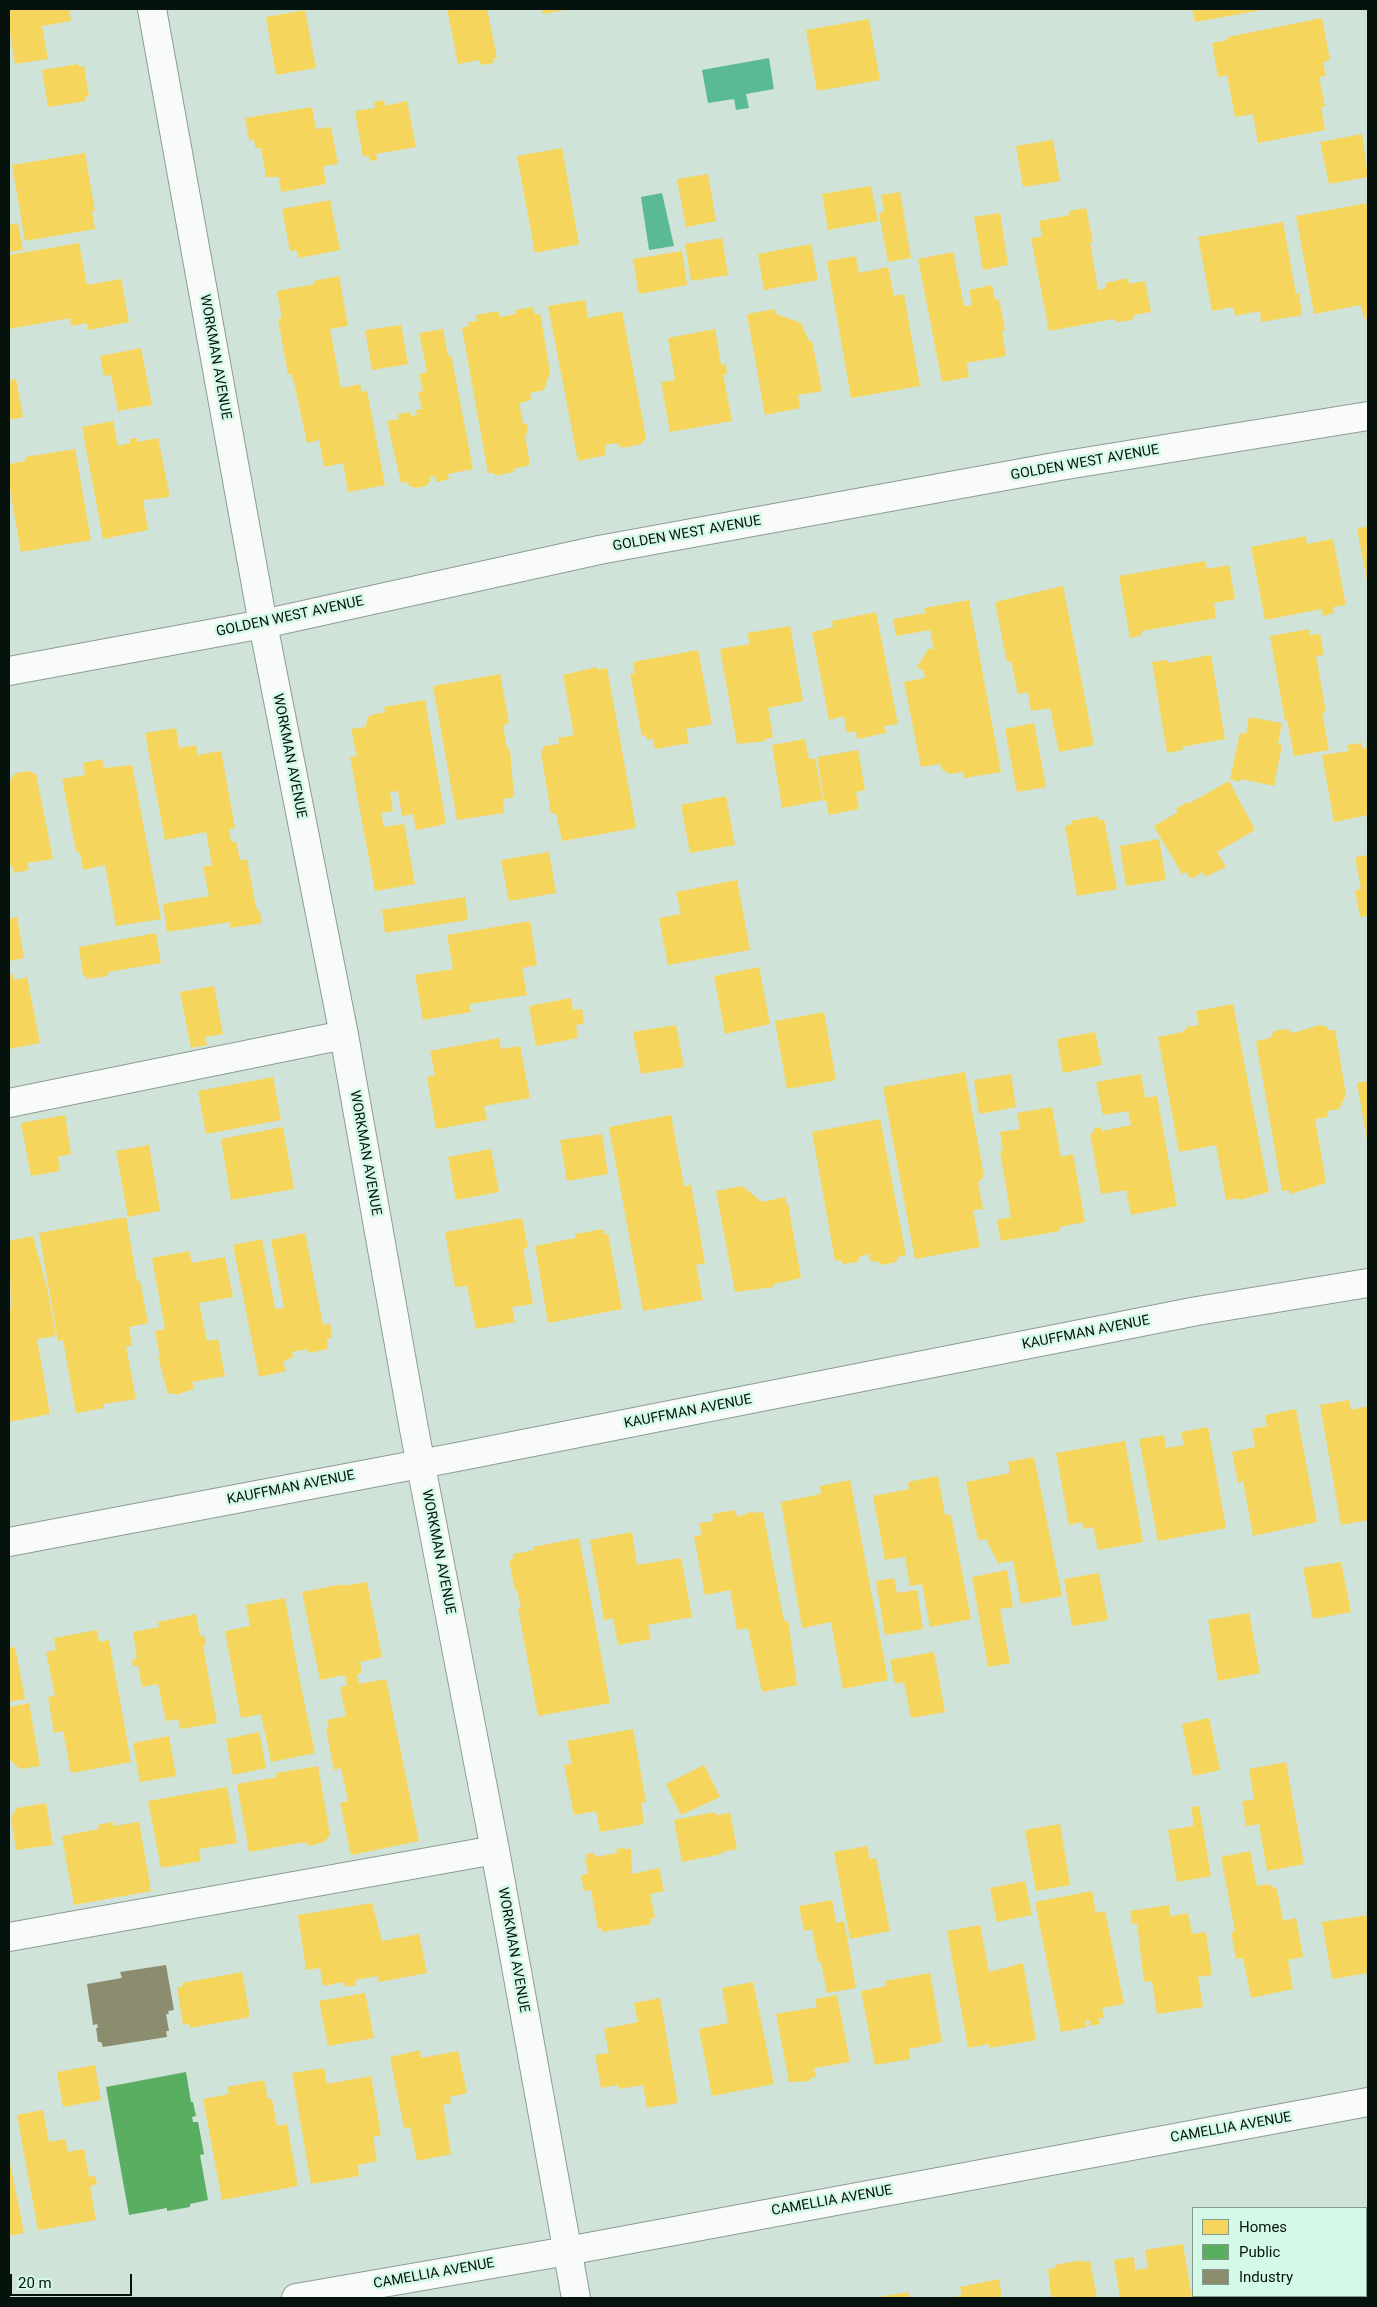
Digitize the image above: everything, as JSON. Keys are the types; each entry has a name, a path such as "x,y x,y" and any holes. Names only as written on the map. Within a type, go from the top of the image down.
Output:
{"street":[{"name":"WORKMAN AVENUE","path":"152,9 263,624 344,1035 421,1464 496,1850 576,2298"},
{"name":"GOLDEN WEST AVENUE","path":"9,671 263,624 599,550 1060,466 1368,416"},
{"path":"9,1104 344,1035"},
{"name":"KAUFFMAN AVENUE","path":"9,1542 421,1464 1197,1311 1368,1283"},
{"path":"9,1937 496,1850"},
{"name":"CAMELLIA AVENUE","path":"296,2298 567,2251 1368,2102"}],"shaded area":[{"path":"769,58 774,89 746,94 749,108 736,110 734,99 708,103 702,70"},
{"path":"662,193 674,246 649,250 641,197"}],"building: Homes":[{"path":"9,9 69,9 71,21 42,26 48,59 15,64 9,27"},
{"path":"447,9 487,9 497,58 493,58 494,63 481,65 479,60 458,64"},
{"path":"542,9 566,9 566,10 543,14"},
{"path":"1192,9 1262,9 1262,10 1195,22"},
{"path":"305,10 316,68 276,75 266,17"},
{"path":"1322,18 1330,60 1323,62 1326,76 1319,77 1325,106 1321,107 1325,130 1258,143 1253,114 1235,117 1227,75 1218,77 1212,43 1228,40 1228,37"},
{"path":"869,19 880,80 817,91 806,30"},
{"path":"78,64 79,67 84,66 89,96 85,97 86,101 48,107 42,70"},
{"path":"384,100 385,106 407,101 416,147 376,154 377,160 370,161 368,155 363,157 355,111 375,108 374,102"},
{"path":"312,107 316,129 331,127 338,164 323,166 326,184 281,192 279,177 266,177 261,148 255,148 254,139 249,140 245,118"},
{"path":"1362,134 1368,177 1329,184 1320,142"},
{"path":"1053,140 1060,181 1023,187 1016,146"},
{"path":"562,148 579,244 535,253 517,156"},
{"path":"85,153 95,211 92,211 95,229 25,241 12,165"},
{"path":"708,174 716,221 686,227 677,179"},
{"path":"871,186 878,221 828,230 822,194"},
{"path":"900,192 911,258 888,262 879,213 884,212 881,195"},
{"path":"330,200 340,250 299,258 296,250 290,251 282,209"},
{"path":"1368,203 1368,318 1364,319 1361,305 1314,314 1296,216"},
{"path":"1086,208 1093,242 1090,242 1098,290 1106,288 1105,283 1128,278 1129,284 1145,281 1151,312 1134,315 1132,320 1117,322 1113,319 1049,331 1031,238 1042,237 1039,221 1069,215 1069,211"},
{"path":"1000,213 1008,265 983,270 974,217"},
{"path":"1283,222 1296,294 1299,293 1302,315 1261,322 1260,311 1235,316 1233,307 1212,311 1198,237"},
{"path":"18,223 23,250 9,252 9,225"},
{"path":"722,238 728,275 691,281 685,244"},
{"path":"79,243 87,285 121,279 129,322 88,330 87,323 71,326 70,318 9,329 9,255"},
{"path":"811,244 818,280 764,290 758,254"},
{"path":"682,251 687,285 639,294 633,259"},
{"path":"953,252 964,306 972,305 969,290 992,285 995,300 999,299 1005,330 1002,331 1006,356 966,363 969,377 942,382 918,259"},
{"path":"856,256 859,273 888,267 894,296 904,294 920,386 851,398 827,261"},
{"path":"339,276 348,326 330,329 341,388 360,384 362,392 367,391 385,485 348,492 343,463 324,467 319,440 307,443 294,382 291,374 288,374 278,319 282,318 277,291 315,284 314,281"},
{"path":"585,300 588,318 622,311 646,438 641,444 623,448 616,443 605,445 606,455 578,461 548,306"},
{"path":"533,307 535,315 540,313 550,372 544,390 530,393 531,400 519,403 523,423 527,425 528,432 525,435 530,465 513,469 513,472 495,476 494,473 488,473 462,328 469,326 468,322 477,321 476,315 498,311 500,317 516,314 515,310"},
{"path":"776,309 776,314 801,323 809,341 812,341 822,391 798,395 800,408 765,415 747,314"},
{"path":"401,325 408,364 372,370 365,330"},
{"path":"443,329 448,356 451,355 473,469 448,474 449,479 436,482 435,476 429,477 431,480 426,486 416,488 408,485 409,482 401,483 387,421 399,419 398,414 410,412 411,416 417,415 416,410 422,409 418,392 423,391 419,374 427,372 419,333"},
{"path":"715,329 721,365 726,364 727,374 723,374 732,421 670,432 661,382 675,380 668,338"},
{"path":"141,348 152,405 118,411 111,375 104,376 100,356"},
{"path":"16,379 23,417 9,420 9,380"},
{"path":"113,421 118,446 130,443 130,439 137,438 137,442 158,438 170,497 143,500 148,530 103,539 82,427"},
{"path":"75,449 91,540 21,552 9,484 9,464 26,461 25,457"},
{"path":"1368,526 1368,581 1367,581 1357,529"},
{"path":"1306,536 1307,544 1333,539 1346,605 1333,607 1334,613 1323,616 1321,609 1265,620 1251,547"},
{"path":"1205,561 1207,569 1229,565 1235,599 1214,603 1216,618 1142,631 1142,635 1130,638 1119,576"},
{"path":"1063,586 1094,745 1059,752 1050,708 1031,711 1028,692 1018,694 1011,661 1007,662 995,602"},
{"path":"969,600 1001,772 964,778 963,772 949,774 942,769 940,764 921,767 904,682 925,678 924,671 917,667 929,648 934,650 930,630 896,636 893,619 926,613 924,608"},
{"path":"876,612 898,724 884,726 886,733 857,739 856,731 847,733 844,716 829,720 812,632 833,627 832,621"},
{"path":"790,626 803,701 768,708 773,737 765,739 766,741 737,744 720,649 750,644 747,633"},
{"path":"1309,629 1310,635 1320,634 1324,655 1316,656 1326,712 1322,713 1329,750 1294,756 1287,720 1285,721 1270,636"},
{"path":"698,650 712,724 686,729 689,743 655,749 653,739 647,740 646,735 642,736 630,674 635,673 633,662"},
{"path":"1211,655 1225,739 1182,747 1183,750 1167,753 1152,662 1167,660 1168,663"},
{"path":"597,667 597,670 607,668 636,828 562,841 556,813 551,814 541,753 544,746 559,744 558,738 574,735 563,675"},
{"path":"500,674 509,723 503,725 507,749 510,749 514,797 503,799 504,813 457,820 433,686"},
{"path":"425,700 446,824 416,830 413,814 402,816 398,791 390,792 393,811 381,813 384,827 404,824 415,884 375,891 350,757 357,756 351,729 366,727 367,718 371,715 385,712 384,707"},
{"path":"1249,717 1282,723 1278,744 1282,745 1274,786 1241,779 1240,782 1230,779 1240,733 1246,734"},
{"path":"1034,723 1046,787 1017,792 1005,729"},
{"path":"176,728 179,748 196,745 198,755 221,751 235,828 229,829 231,842 236,841 240,860 247,859 256,907 260,913 262,923 230,928 230,922 167,932 163,904 209,896 203,867 212,865 206,832 165,840 145,733"},
{"path":"805,739 809,759 815,759 823,800 782,808 772,745"},
{"path":"1361,743 1362,748 1368,747 1368,815 1334,822 1322,755 1349,751 1347,745"},
{"path":"858,750 865,790 856,792 859,809 829,815 826,800 824,801 817,757"},
{"path":"102,759 104,768 132,765 161,919 116,926 105,865 83,870 80,853 76,851 62,779 85,775 83,763"},
{"path":"28,771 36,774 53,859 27,863 29,870 14,873 12,865 9,866 9,781 17,773"},
{"path":"1229,781 1255,830 1217,852 1226,867 1205,877 1203,872 1191,879 1186,872 1182,874 1154,826 1178,812 1176,809 1187,802 1188,804"},
{"path":"726,796 735,845 690,853 681,805"},
{"path":"1097,816 1098,820 1104,819 1117,889 1077,896 1065,826 1072,824 1071,821"},
{"path":"1159,839 1166,880 1126,886 1120,846"},
{"path":"549,852 556,893 509,901 501,860"},
{"path":"1368,855 1368,916 1360,917 1355,890 1361,889 1355,857"},
{"path":"737,880 750,950 668,965 659,918 681,914 676,892"},
{"path":"465,897 468,920 385,933 382,910"},
{"path":"17,917 24,958 9,961 9,919"},
{"path":"530,921 537,965 522,968 527,995 469,1004 471,1012 423,1020 415,975 453,969 447,935"},
{"path":"156,933 161,963 108,972 108,976 87,979 86,976 83,976 79,947"},
{"path":"759,967 770,1024 725,1034 714,976"},
{"path":"13,974 14,980 27,977 40,1043 9,1049 9,975"},
{"path":"214,986 223,1034 205,1037 207,1045 191,1048 180,992"},
{"path":"571,998 573,1010 582,1009 584,1024 576,1025 578,1038 536,1046 529,1006"},
{"path":"1233,1004 1269,1192 1239,1200 1238,1198 1226,1200 1216,1145 1179,1152 1158,1037 1183,1032 1187,1027 1199,1025 1196,1011"},
{"path":"824,1012 836,1080 787,1089 775,1021"},
{"path":"676,1025 684,1067 641,1074 633,1032"},
{"path":"1320,1025 1327,1027 1328,1030 1335,1030 1346,1095 1339,1109 1327,1111 1328,1117 1315,1119 1326,1183 1290,1194 1289,1190 1282,1191 1256,1041 1270,1038 1274,1031 1287,1029 1293,1033"},
{"path":"1095,1032 1102,1065 1063,1073 1057,1039"},
{"path":"499,1038 501,1049 520,1046 530,1098 484,1106 487,1120 436,1129 427,1077 435,1075 430,1051"},
{"path":"965,1072 984,1176 978,1183 983,1209 973,1210 980,1247 915,1259 883,1087"},
{"path":"1011,1074 1016,1107 979,1114 974,1080"},
{"path":"1141,1074 1145,1098 1157,1096 1177,1206 1131,1215 1126,1190 1101,1194 1090,1134 1094,1133 1093,1129 1101,1127 1102,1131 1131,1125 1128,1111 1103,1115 1096,1082"},
{"path":"273,1077 281,1120 206,1134 198,1091"},
{"path":"1368,1081 1368,1140 1367,1140 1357,1083"},
{"path":"1052,1107 1061,1157 1073,1154 1085,1222 1059,1227 1060,1231 1001,1241 997,1220 1011,1217 1000,1151 1003,1151 1000,1132 1020,1129 1017,1113"},
{"path":"65,1115 71,1154 58,1157 60,1171 31,1176 21,1123"},
{"path":"671,1115 684,1186 691,1185 705,1263 696,1265 703,1300 643,1311 609,1127"},
{"path":"880,1119 906,1255 898,1257 896,1262 882,1265 877,1261 871,1262 869,1254 860,1256 858,1262 843,1264 840,1260 835,1261 812,1132"},
{"path":"283,1127 294,1189 231,1200 221,1139"},
{"path":"602,1134 608,1174 567,1181 560,1140"},
{"path":"149,1145 160,1211 128,1217 116,1151"},
{"path":"491,1149 499,1192 456,1200 448,1157"},
{"path":"742,1186 762,1202 785,1197 786,1204 788,1203 801,1278 774,1284 774,1287 735,1292 716,1191"},
{"path":"126,1217 137,1281 140,1281 148,1323 129,1327 132,1345 126,1347 136,1399 104,1404 104,1408 76,1413 63,1340 58,1341 39,1233"},
{"path":"522,1218 528,1248 523,1249 533,1304 512,1307 515,1322 476,1329 467,1286 455,1287 445,1232"},
{"path":"604,1229 604,1234 608,1233 622,1309 548,1323 535,1246 575,1238 575,1234"},
{"path":"305,1233 323,1325 330,1323 332,1337 327,1339 328,1349 308,1353 307,1349 292,1352 293,1357 283,1362 286,1371 259,1377 233,1245 262,1239 275,1309 284,1308 271,1240"},
{"path":"33,1236 47,1288 56,1336 37,1339 50,1414 9,1422 9,1307 11,1307 9,1241"},
{"path":"189,1251 192,1263 225,1257 233,1297 199,1303 207,1341 218,1339 225,1376 192,1382 194,1389 175,1395 174,1393 168,1394 158,1357 160,1357 155,1331 165,1329 152,1258"},
{"path":"1349,1400 1351,1410 1368,1406 1368,1520 1341,1525 1320,1405"},
{"path":"1296,1409 1317,1522 1253,1536 1243,1481 1238,1483 1232,1452 1255,1447 1252,1429 1267,1426 1265,1415"},
{"path":"1208,1427 1226,1528 1158,1541 1139,1439 1164,1435 1166,1448 1184,1445 1181,1432"},
{"path":"1125,1441 1143,1542 1098,1550 1093,1527 1084,1529 1082,1522 1069,1525 1056,1453"},
{"path":"1034,1457 1062,1596 1021,1604 1013,1561 998,1563 986,1539 978,1540 966,1482 1010,1473 1008,1462"},
{"path":"938,1476 945,1515 951,1515 971,1619 930,1627 922,1584 910,1586 905,1557 885,1560 873,1496 909,1489 908,1482"},
{"path":"850,1480 888,1680 843,1689 831,1622 802,1628 781,1502 821,1494 820,1486"},
{"path":"734,1510 738,1517 753,1511 754,1513 763,1512 784,1621 788,1620 797,1685 762,1692 748,1628 737,1630 730,1590 705,1595 694,1536 702,1535 699,1523 714,1521 712,1514"},
{"path":"632,1532 637,1565 681,1558 692,1617 648,1625 651,1639 618,1645 613,1618 604,1620 590,1540"},
{"path":"579,1538 610,1703 538,1716 518,1608 521,1608 517,1590 515,1591 509,1560 513,1559 513,1554 534,1550 533,1547"},
{"path":"1341,1562 1351,1612 1313,1619 1303,1568"},
{"path":"1007,1570 1013,1607 1000,1609 1010,1663 988,1667 972,1577"},
{"path":"1099,1573 1108,1620 1072,1626 1064,1579"},
{"path":"894,1578 897,1593 917,1590 923,1629 885,1635 876,1581"},
{"path":"367,1582 382,1657 360,1662 362,1673 357,1674 359,1684 386,1679 419,1841 351,1855 340,1803 348,1801 341,1768 334,1770 326,1729 329,1728 327,1720 346,1716 340,1687 347,1686 345,1675 320,1680 302,1592 342,1584 343,1586"},
{"path":"285,1598 315,1753 271,1762 261,1714 241,1718 225,1631 250,1626 246,1605"},
{"path":"1249,1613 1260,1673 1218,1681 1208,1620"},
{"path":"196,1614 200,1636 204,1635 206,1645 203,1646 217,1723 180,1729 178,1719 166,1721 158,1684 142,1687 138,1665 133,1667 132,1659 137,1659 133,1632 159,1627 158,1622"},
{"path":"97,1630 99,1642 109,1640 131,1762 71,1773 63,1731 54,1733 48,1697 55,1696 46,1652 56,1650 54,1638"},
{"path":"15,1647 25,1699 9,1702 9,1648"},
{"path":"934,1652 945,1712 911,1718 904,1682 895,1684 890,1660"},
{"path":"29,1703 40,1766 20,1769 9,1759 9,1707"},
{"path":"1209,1718 1220,1770 1193,1776 1182,1724"},
{"path":"633,1729 646,1802 641,1803 644,1824 600,1832 596,1811 574,1815 564,1765 572,1764 567,1741"},
{"path":"259,1732 266,1768 233,1775 226,1739"},
{"path":"169,1736 176,1776 140,1782 133,1743"},
{"path":"1286,1762 1304,1864 1267,1871 1259,1824 1246,1826 1242,1801 1254,1800 1249,1769"},
{"path":"704,1765 720,1797 681,1815 666,1784"},
{"path":"318,1766 330,1835 324,1842 309,1846 305,1842 249,1852 237,1784 277,1777 276,1773"},
{"path":"227,1787 237,1843 199,1849 201,1861 161,1868 148,1801"},
{"path":"46,1803 53,1845 16,1850 11,1818 17,1808"},
{"path":"1199,1806 1211,1876 1177,1882 1168,1830 1194,1826 1191,1807"},
{"path":"715,1812 716,1815 730,1813 737,1849 682,1862 674,1820"},
{"path":"113,1822 114,1826 139,1822 151,1891 74,1905 62,1836 99,1829 98,1825"},
{"path":"1060,1824 1070,1885 1036,1891 1025,1830"},
{"path":"867,1846 870,1859 876,1858 890,1931 850,1939 834,1852"},
{"path":"625,1848 625,1850 631,1849 632,1874 659,1868 664,1891 650,1894 655,1918 650,1919 651,1924 602,1932 602,1928 598,1929 591,1890 584,1891 581,1875 588,1874 585,1858 588,1858 586,1854 594,1853 595,1857 617,1853 616,1849"},
{"path":"1250,1851 1257,1886 1268,1884 1277,1889 1283,1921 1296,1918 1303,1957 1288,1960 1293,1989 1251,1998 1243,1958 1236,1959 1231,1932 1235,1931 1221,1857"},
{"path":"1025,1881 1032,1915 997,1922 990,1888"},
{"path":"1092,1891 1096,1913 1105,1911 1124,2004 1102,2008 1104,2018 1098,2018 1100,2024 1090,2026 1089,2020 1085,2021 1087,2027 1061,2032 1035,1902"},
{"path":"832,1900 836,1923 844,1921 856,1988 827,1993 821,1962 818,1962 812,1929 804,1931 799,1906"},
{"path":"372,1903 382,1941 419,1934 427,1973 379,1982 377,1976 355,1980 356,1985 345,1987 344,1982 323,1986 320,1968 306,1970 298,1915"},
{"path":"1169,1905 1170,1916 1188,1913 1192,1934 1206,1932 1212,1975 1198,1977 1203,2007 1157,2014 1152,1981 1144,1982 1137,1923 1132,1924 1130,1911"},
{"path":"1368,1915 1368,1973 1332,1979 1322,1922"},
{"path":"980,1925 989,1972 1023,1963 1036,2040 990,2048 989,2044 968,2048 947,1931"},
{"path":"242,1972 250,2017 190,2028 189,2024 183,2025 177,1988 183,1986 182,1983"},
{"path":"930,1973 942,2042 909,2049 910,2059 875,2065 861,1991 886,1986 885,1981"},
{"path":"753,1982 774,2084 712,2096 699,2029 728,2023 722,1988"},
{"path":"365,1993 374,2038 328,2046 319,2001"},
{"path":"837,1995 850,2062 814,2068 816,2077 810,2078 811,2081 789,2082 776,2014 817,2007 815,1999"},
{"path":"660,1998 678,2103 647,2108 643,2085 619,2089 618,2085 601,2088 595,2055 609,2053 604,2029 638,2022 634,2003"},
{"path":"420,2050 421,2058 458,2051 467,2093 450,2097 451,2103 443,2105 451,2154 417,2161 410,2127 404,2128 390,2057"},
{"path":"95,2065 101,2100 63,2107 57,2072"},
{"path":"324,2068 327,2084 371,2076 381,2135 373,2137 377,2161 358,2165 359,2176 311,2184 292,2073"},
{"path":"264,2080 268,2099 272,2099 277,2126 287,2124 298,2186 222,2200 203,2099 229,2094 227,2087"},
{"path":"43,2110 49,2142 65,2139 68,2152 84,2149 89,2177 95,2176 97,2184 90,2186 96,2220 38,2230 17,2115"},
{"path":"9,2157 24,2233 9,2236"},
{"path":"1367,2222 1368,2298 1344,2298 1367,2297"},
{"path":"1183,2244 1192,2298 1120,2298 1114,2260 1134,2257 1135,2270 1148,2268 1145,2250"},
{"path":"1081,2260 1082,2262 1090,2261 1097,2298 1051,2298 1048,2269 1055,2268 1055,2265"},
{"path":"999,2279 1002,2298 950,2298 962,2295 960,2287"},
{"path":"908,2292 910,2298 879,2298 879,2297"},
{"path":"1212,2297 1286,2298 1213,2298"}],"building: Public":[{"path":"186,2072 191,2102 193,2102 196,2116 192,2117 193,2122 198,2122 204,2154 200,2155 208,2200 190,2204 190,2207 167,2211 167,2208 129,2215 106,2087"}],"building: Industry":[{"path":"166,1965 174,2010 168,2011 169,2014 166,2014 169,2031 166,2031 167,2037 103,2047 101,2042 98,2042 97,2024 93,2025 87,1984 122,1978 120,1972"}]}
